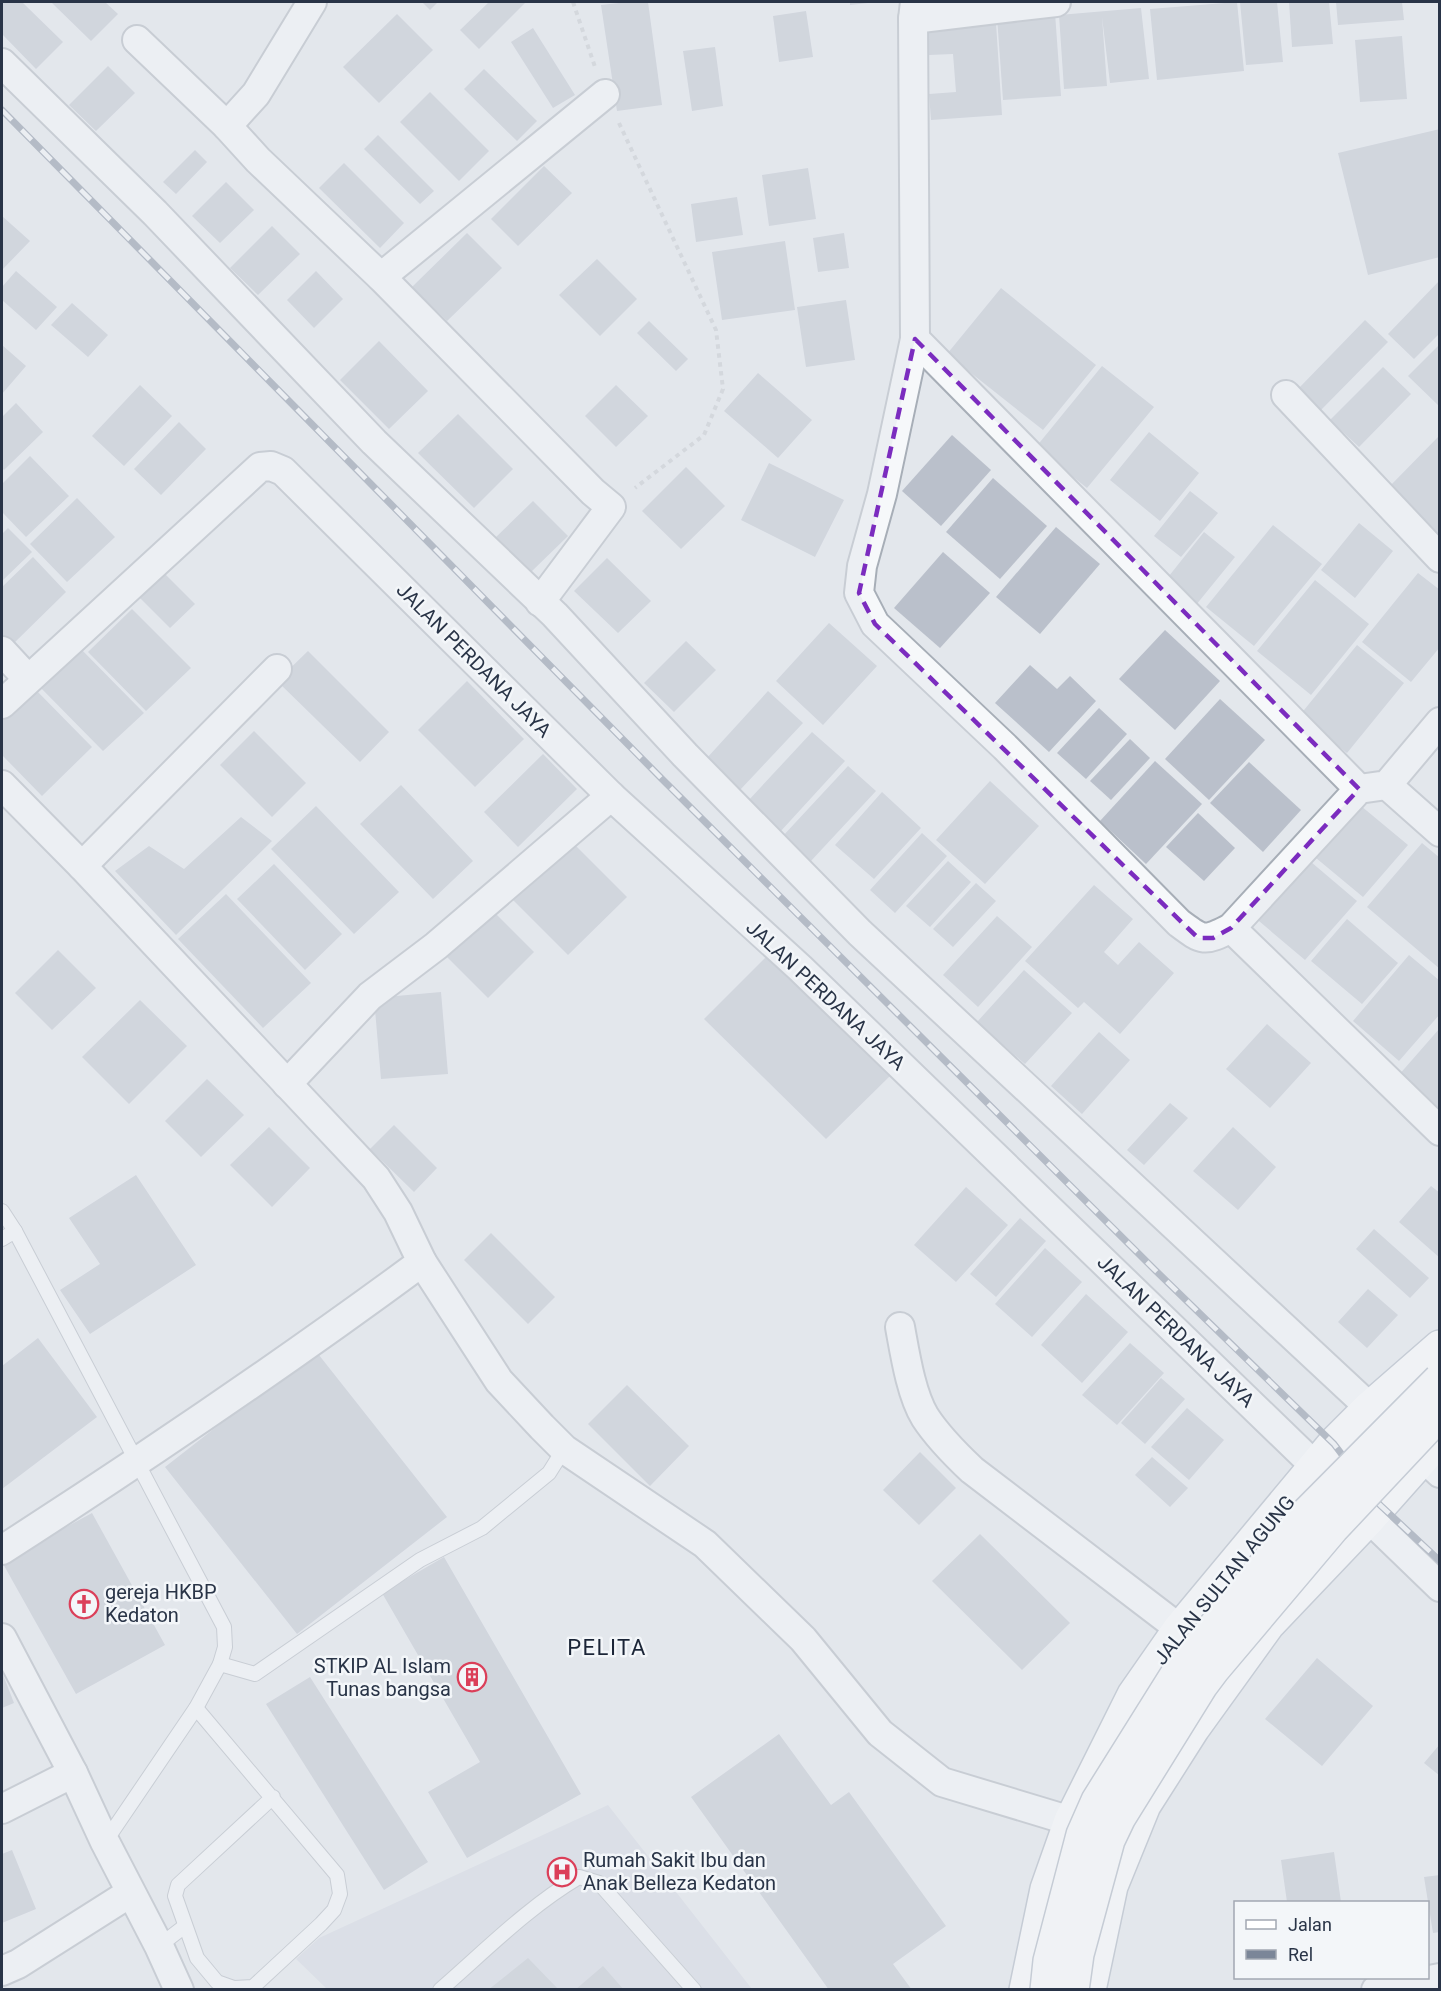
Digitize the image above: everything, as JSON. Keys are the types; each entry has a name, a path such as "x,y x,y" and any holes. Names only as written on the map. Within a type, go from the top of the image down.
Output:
{"main road":[{"name":"JALAN SULTAN AGUNG","path":"1026,1989 1047,1889 1071,1821 1134,1695 1180,1629 1334,1444 1370,1408 1440,1347"},
{"path":"1047,1989 1050,1960 1083,1835 1098,1801 1180,1670 1307,1514 1440,1380"},
{"path":"1072,1989 1077,1954 1108,1840 1119,1817 1201,1685 1332,1528 1440,1413"},
{"path":"1089,1989 1111,1886 1144,1805 1192,1728 1268,1624 1368,1519 1434,1456"},
{"path":"1220,1582 1268,1624"}],"street":[{"path":"227,126 256,93 312,2"},
{"path":"1056,2 914,10 915,339 882,494 862,566 859,593 874,624 1005,747 1179,923 1198,938 1213,938 1232,928 1359,789 1387,785 1440,722"},
{"path":"137,40 381,277 593,492 611,507 540,602"},
{"path":"2,63 155,213 374,442 540,602 685,755 860,933 1370,1408 1434,1456"},
{"path":"381,277 605,93"},
{"path":"915,339 1359,789"},
{"path":"1287,395 1440,558"},
{"name":"JALAN PERDANA JAYA","path":"28,679 260,467 271,466 283,471 611,796 800,968 1440,1587"},
{"path":"2,651 28,679 2,704"},
{"path":"82,866 278,669"},
{"path":"2,784 376,1178 398,1212 422,1262 499,1381 542,1428 564,1449 705,1544 803,1639 880,1732 942,1782 1071,1821"},
{"path":"1387,785 1440,832"},
{"path":"287,1084 370,996 436,946 611,796"},
{"path":"1232,928 1440,1131"},
{"path":"2,1550 136,1463 319,1338 422,1262"},
{"path":"900,1327 908,1373 924,1415 946,1444 972,1470 1180,1629"},
{"path":"2,1638 74,1773 105,1842 179,1989"},
{"path":"2,1809 74,1773"},
{"path":"2,1971 18,1964 130,1893"},
{"path":"1376,1989 1440,1978"}],"lane":[{"path":"2,1211 15,1231 224,1627 225,1647 220,1664 196,1708 105,1842"},
{"path":"2,1239 15,1231"},
{"path":"220,1664 255,1674 420,1560 482,1528 549,1473 564,1449"},
{"path":"196,1708 273,1797 337,1875 340,1894 334,1910 321,1924 253,1987 234,1988 217,1982 197,1958 175,1896 178,1885 273,1797"},
{"path":"440,1989 539,1905 579,1877 599,1883 694,1989"},
{"path":"159,1946 185,1926"}],"path":[{"path":"573,2 605,93 716,330 723,389 704,435 611,507"}],"highlighted area":[{"path":"915,339 1359,789 1231,928 1213,938 1198,938 875,624 859,593"}],"shaded area":[{"name":"Rumah Sakit Ibu dan Anak Belleza Kedaton","path":"608,1805 752,1989 327,1989 296,1959 319,1938"}],"building":[{"path":"2,2 22,2 63,42 36,69 2,34"},
{"path":"51,2 105,2 118,14 91,41"},
{"path":"422,2 438,2 430,10"},
{"path":"489,2 526,2 479,49 460,30"},
{"path":"648,2 662,105 617,111 601,5"},
{"path":"850,2 868,2 868,3 850,5"},
{"path":"1237,2 1244,71 1157,80 1150,9"},
{"path":"1240,2 1277,2 1283,62 1246,65"},
{"path":"1289,2 1329,2 1333,44 1292,47"},
{"path":"1336,2 1402,2 1404,20 1338,25"},
{"path":"1141,8 1149,79 1110,83 1102,17 1107,86 1064,89 1059,15"},
{"path":"806,11 813,57 779,62 773,16"},
{"path":"1055,13 1061,96 1003,100 997,17"},
{"path":"397,14 433,50 379,103 343,67"},
{"path":"996,23 1002,115 931,120 929,94 956,92 953,54 929,55 927,27"},
{"path":"533,28 575,95 553,108 511,42"},
{"path":"1402,36 1407,99 1360,102 1355,40"},
{"path":"715,47 723,106 692,111 683,51"},
{"path":"108,66 135,93 96,131 69,105"},
{"path":"484,69 537,121 517,141 464,89"},
{"path":"430,92 489,151 459,181 400,122"},
{"path":"1440,129 1440,257 1368,275 1338,153"},
{"path":"378,135 434,191 420,204 364,149"},
{"path":"195,150 207,162 176,194 163,182"},
{"path":"344,163 404,223 380,248 319,188"},
{"path":"544,166 572,193 518,246 491,219"},
{"path":"808,168 816,219 769,226 762,175"},
{"path":"226,182 254,210 220,243 192,216"},
{"path":"737,197 743,235 696,242 691,204"},
{"path":"2,216 30,241 3,269 2,268"},
{"path":"272,226 300,254 258,295 230,268"},
{"path":"467,233 502,268 447,321 412,287"},
{"path":"844,233 849,268 818,272 813,238"},
{"path":"785,241 795,310 722,320 712,252"},
{"path":"597,259 637,299 600,336 559,295"},
{"path":"16,271 57,307 36,330 2,300 2,287"},
{"path":"316,271 343,299 314,328 287,300"},
{"path":"1440,280 1440,333 1414,359 1388,334"},
{"path":"1001,288 1096,365 1043,430 947,354"},
{"path":"846,300 855,360 806,367 797,307"},
{"path":"72,303 108,335 88,357 51,325"},
{"path":"1365,320 1388,342 1320,411 1298,389"},
{"path":"649,321 688,359 676,371 637,333"},
{"path":"379,341 428,391 389,429 340,380"},
{"path":"1440,344 1440,407 1408,376"},
{"path":"2,345 26,366 2,394"},
{"path":"1102,366 1154,407 1087,488 1036,447"},
{"path":"1383,367 1411,394 1359,447 1330,420"},
{"path":"758,373 812,420 778,458 724,411"},
{"path":"140,385 172,416 124,466 92,436"},
{"path":"616,385 648,416 616,447 585,416"},
{"path":"16,403 43,432 4,470 2,468 2,417"},
{"path":"458,414 513,469 474,508 418,453"},
{"path":"179,422 206,449 161,495 134,469"},
{"path":"1149,432 1199,473 1160,521 1110,480"},
{"path":"952,435 991,470 941,526 902,491"},
{"path":"1440,435 1440,536 1438,537 1388,488"},
{"path":"30,456 69,496 26,537 2,512 2,484"},
{"path":"769,463 844,500 815,557 741,520"},
{"path":"686,467 725,506 681,549 642,511"},
{"path":"993,478 1047,526 1000,579 946,532"},
{"path":"1190,491 1218,513 1181,557 1154,536"},
{"path":"77,498 115,537 67,582 30,544"},
{"path":"533,501 568,536 530,573 495,538"},
{"path":"1359,523 1393,551 1355,598 1321,570"},
{"path":"1273,525 1322,564 1254,646 1206,607"},
{"path":"1056,527 1100,564 1040,634 996,597"},
{"path":"8,528 32,552 2,581 2,534"},
{"path":"1204,532 1235,557 1196,605 1165,581"},
{"path":"943,552 990,593 940,648 894,608"},
{"path":"33,557 66,592 10,647 2,638 2,587"},
{"path":"607,558 651,601 618,633 574,591"},
{"path":"162,571 195,604 170,628 137,595"},
{"path":"1418,573 1440,590 1440,647 1411,682 1362,642"},
{"path":"1315,580 1369,624 1311,695 1257,651"},
{"path":"132,609 191,668 146,711 88,652"},
{"path":"829,623 877,666 823,725 776,681"},
{"path":"1165,630 1220,681 1175,730 1119,679"},
{"path":"686,641 716,670 674,712 644,683"},
{"path":"76,644 144,713 103,751 36,683"},
{"path":"1357,645 1404,683 1347,753 1300,715"},
{"path":"308,651 389,732 360,762 277,681"},
{"path":"1030,665 1057,689 1070,676 1096,701 1049,752 995,703"},
{"path":"467,681 524,739 475,787 418,730"},
{"path":"31,685 92,747 42,796 2,755 2,713"},
{"path":"768,691 803,723 740,790 706,759"},
{"path":"1220,699 1265,740 1209,800 1165,759"},
{"path":"1099,708 1127,734 1086,779 1057,753"},
{"path":"254,731 306,783 272,817 220,765"},
{"path":"812,732 845,761 780,832 747,802"},
{"path":"1130,739 1150,758 1111,800 1090,781"},
{"path":"543,754 577,789 518,847 484,812"},
{"path":"1155,761 1202,804 1146,864 1100,821"},
{"path":"1249,762 1301,810 1263,852 1210,803"},
{"path":"848,766 876,791 810,862 782,837"},
{"path":"990,781 1039,826 985,884 936,840"},
{"path":"401,785 473,861 433,899 360,824"},
{"path":"882,792 921,828 874,879 835,845"},
{"path":"1355,801 1408,845 1363,897 1310,853"},
{"path":"316,806 399,892 354,934 271,849"},
{"path":"1198,813 1235,848 1204,881 1166,847"},
{"path":"241,817 272,841 176,935 115,871 149,846 184,869"},
{"path":"922,833 947,856 895,913 870,890"},
{"path":"572,842 627,897 568,955 513,900"},
{"path":"1422,843 1440,858 1440,969 1367,907"},
{"path":"1304,856 1357,901 1305,960 1253,916"},
{"path":"948,861 971,882 930,927 906,906"},
{"path":"274,864 342,934 305,970 237,899"},
{"path":"976,883 996,901 953,947 933,929"},
{"path":"1094,885 1133,919 1104,952 1118,965 1139,942 1174,973 1120,1034 1084,1002 1078,1008 1025,961"},
{"path":"226,894 311,983 263,1028 178,939"},
{"path":"491,909 534,952 488,998 445,955"},
{"path":"997,916 1032,947 978,1007 943,975"},
{"path":"1347,919 1398,963 1362,1004 1311,961"},
{"path":"58,950 96,988 52,1030 15,993"},
{"path":"769,954 891,1075 826,1139 704,1019"},
{"path":"1409,955 1440,981 1440,1014 1399,1061 1353,1021"},
{"path":"1024,970 1072,1013 1025,1064 977,1022"},
{"path":"441,992 448,1074 381,1079 374,998"},
{"path":"140,1000 187,1046 129,1104 82,1057"},
{"path":"1267,1024 1311,1063 1270,1108 1226,1069"},
{"path":"1440,1028 1440,1111 1398,1076"},
{"path":"1099,1032 1130,1060 1082,1114 1051,1086"},
{"path":"207,1079 244,1115 201,1157 165,1121"},
{"path":"1170,1103 1188,1118 1144,1165 1127,1150"},
{"path":"394,1125 437,1168 414,1192 370,1149"},
{"path":"269,1127 310,1168 272,1207 230,1165"},
{"path":"1233,1127 1276,1167 1238,1210 1193,1171"},
{"path":"136,1175 196,1265 90,1334 60,1290 100,1264 69,1218"},
{"path":"1431,1186 1440,1193 1440,1258 1399,1222"},
{"path":"966,1187 1008,1225 956,1282 914,1245"},
{"path":"1020,1218 1046,1241 996,1297 970,1274"},
{"path":"1374,1229 1429,1278 1410,1298 1356,1249"},
{"path":"491,1233 555,1297 528,1324 464,1260"},
{"path":"1045,1248 1082,1282 1032,1337 995,1304"},
{"path":"1368,1289 1398,1315 1367,1348 1338,1322"},
{"path":"1086,1294 1128,1332 1082,1383 1041,1345"},
{"path":"38,1338 97,1417 2,1489 2,1366"},
{"path":"1130,1343 1164,1373 1117,1425 1082,1395"},
{"path":"315,1350 447,1517 297,1634 165,1467"},
{"path":"1161,1378 1185,1399 1145,1444 1121,1423"},
{"path":"627,1385 689,1446 650,1486 588,1424"},
{"path":"1187,1408 1224,1440 1189,1480 1151,1447"},
{"path":"920,1452 956,1488 919,1525 883,1490"},
{"path":"1152,1457 1188,1488 1170,1507 1135,1475"},
{"name":"gereja HKBP Kedaton","path":"92,1513 165,1645 76,1694 2,1562"},
{"path":"980,1534 1070,1623 1022,1670 932,1581"},
{"name":"STKIP AL Islam Tunas bangsa","path":"444,1557 581,1794 467,1858 428,1792 480,1762 382,1593"},
{"path":"1317,1658 1373,1706 1322,1766 1265,1719"},
{"path":"2,1672 14,1703 2,1708"},
{"path":"310,1677 428,1862 384,1890 266,1704"},
{"path":"779,1734 831,1805 849,1792 946,1926 893,1964 912,1990 829,1990 691,1797"},
{"path":"1440,1744 1440,1776 1424,1763"},
{"path":"12,1850 36,1909 2,1923 2,1854"},
{"path":"1334,1852 1341,1901 1287,1901 1281,1860"},
{"path":"1440,1875 1440,1932 1433,1933 1424,1877"},
{"path":"528,1958 559,1990 488,1990"},
{"path":"603,1966 624,1990 575,1990"}],"railway":[{"path":"2,110 662,779 1156,1271 1334,1444 1380,1505 1440,1561"}],"place":[{"name":"gereja HKBP Kedaton","path":"84,1604"},
{"name":"STKIP AL Islam Tunas bangsa","path":"472,1677"},
{"name":"Rumah Sakit Ibu dan Anak Belleza Kedaton","path":"562,1872"}],"district":[{"name":"PELITA","path":"607,1647"}]}
